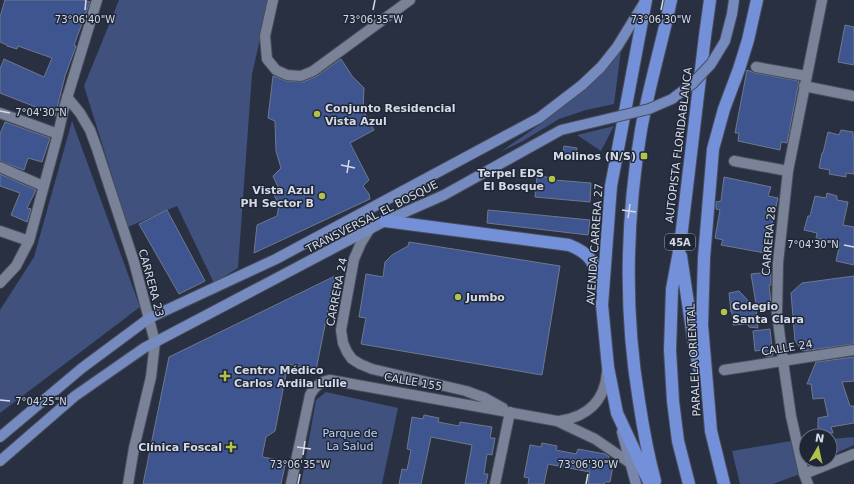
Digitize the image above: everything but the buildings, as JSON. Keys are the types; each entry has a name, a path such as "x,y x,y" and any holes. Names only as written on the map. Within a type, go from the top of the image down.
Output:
{"highway":[{"name":"AVENIDA CARRERA 27","path":"646,0 611,186 602,305 608,367 616,413 650,484"},
{"path":"656,484 642,425 635,376 628,277 634,178 642,129 671,0"},
{"name":"AUTOPISTA FLORIDABLANCA","path":"689,484 678,441 672,401 670,350 672,289 680,246 710,0"},
{"name":"PARALELA ORIENTAL","path":"724,484 711,430 702,325 704,258 713,149 724,109 748,40 757,0"},
{"path":"385,221 569,244 584,252 592,260 597,272 602,305"},
{"path":"680,246 693,337 711,430"}],"main road":[{"name":"TRANSVERSAL EL BOSQUE","path":"0,436 82,368 148,319 160,312 276,259 539,118 582,85 600,67 617,47 646,0"},
{"name":"TRANSVERSAL EL BOSQUE","path":"0,461 75,396 155,342 385,221 444,195 561,130 649,109 672,99 692,84 711,64 725,41 734,0"}],"street":[{"path":"0,283 16,266 29,241 67,97 97,0"},
{"path":"273,0 265,36 267,59 276,70 287,75 302,76 313,71 410,0"},
{"name":"CARRERA 28","path":"808,484 804,474 791,416 783,362 777,313 778,263 788,171 822,0"},
{"path":"756,67 854,96"},
{"name":"CARRERA 23","path":"67,97 80,113 90,130 97,149 134,262 155,342 151,377 134,448 128,484"},
{"path":"0,113 58,134"},
{"path":"734,161 788,171"},
{"path":"0,167 43,186"},
{"path":"0,230 29,241"},
{"name":"CARRERA 24","path":"352,358 347,352 343,343 341,330 354,259 369,230"},
{"name":"CALLE 24","path":"724,370 854,350"},
{"name":"CALLE 155","path":"352,358 360,364 372,369 466,390 485,398 510,412"},
{"name":"CALLE 155","path":"557,421 571,419 584,413 595,404 603,392 608,367"},
{"name":"CALLE 155","path":"291,484 308,402 313,389 318,384 330,380 557,421 596,439 630,463"},
{"path":"495,484 510,412"},
{"path":"616,413 636,484"},
{"path":"804,474 854,454"}],"green space":[{"path":"119,0 269,0 252,74 238,268 214,283 177,206 128,227 84,86"},
{"path":"621,50 614,104 586,110 559,119 523,141 500,152 565,106 608,65"},
{"path":"72,121 140,307 0,413 0,310 34,257"},
{"path":"614,126 601,151 577,135"},
{"name":"Parque de La Salud","path":"326,392 398,408 382,484 301,484 316,400"},
{"path":"854,437 854,445 838,452 838,438"},
{"path":"791,441 800,474 773,484 740,484 732,451"}],"place":[{"name":"Conjunto Residencial Vista Azul","path":"317,114"},
{"name":"Molinos (N/S)","path":"644,156"},
{"name":"Terpel EDS El Bosque","path":"552,179"},
{"name":"Vista Azul PH Sector B","path":"322,196"},
{"name":"Jumbo","path":"458,297"},
{"name":"Colegio Santa Clara","path":"724,312"},
{"name":"Centro Médico Carlos Ardila Lulle","path":"225,376"},
{"name":"Clínica Foscal","path":"231,447"}]}
